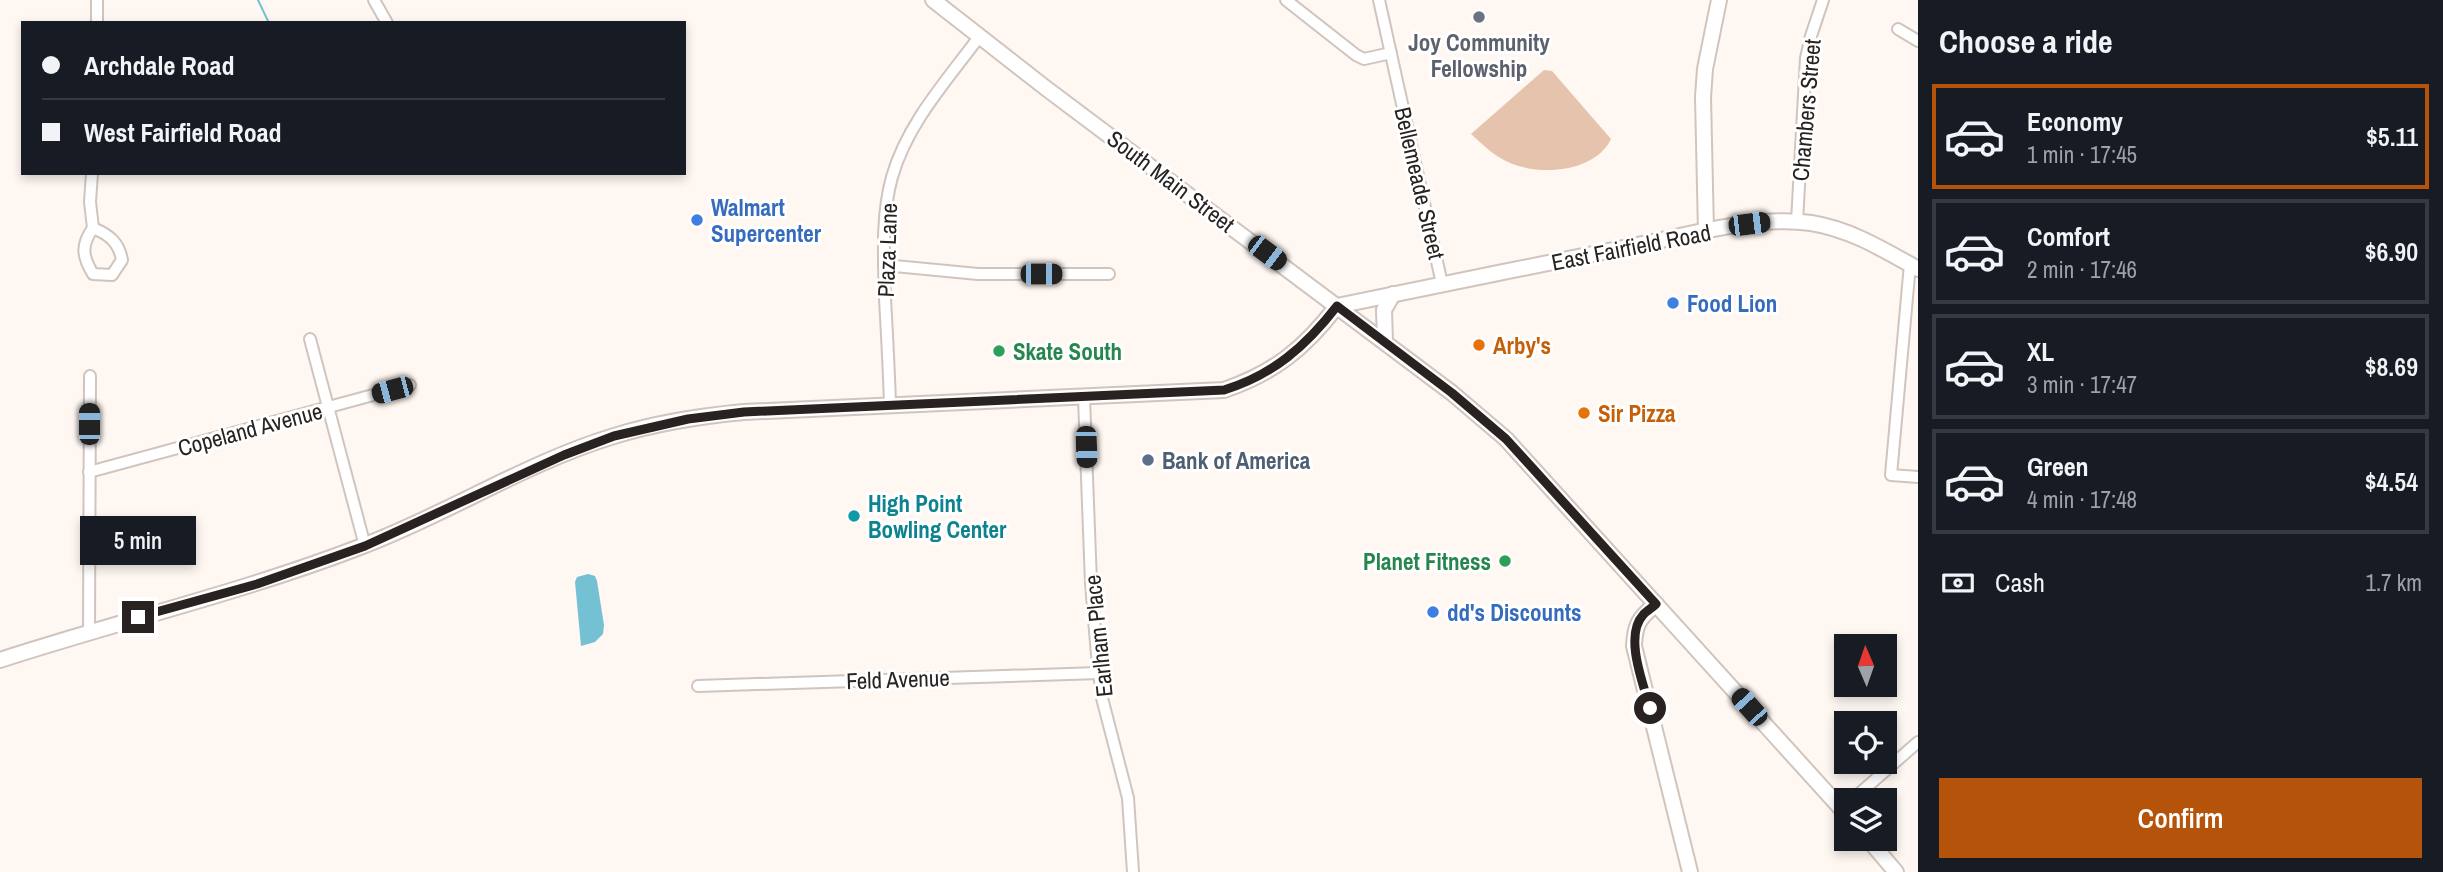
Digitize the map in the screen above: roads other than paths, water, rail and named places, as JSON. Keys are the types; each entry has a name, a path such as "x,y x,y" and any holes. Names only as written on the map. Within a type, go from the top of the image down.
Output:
{"main road":[{"name":"South Main Street","path":"933,0 1452,393 1506,439 1834,793"},
{"path":"1706,232 1703,97 1707,55 1718,0"},
{"name":"East Fairfield Road","path":"1337,306 1706,232 1770,222 1812,223 1858,237 1914,266"},
{"path":"1385,342 1384,310 1393,294"},
{"path":"0,660 89,631 257,584 365,546 564,455 614,436 706,416 1224,390 1267,373 1309,338 1337,306"},
{"path":"1656,604 1641,616 1634,632 1634,646 1690,872"},
{"path":"1878,851 1896,872"}],"street":[{"path":"97,0 97,21"},
{"path":"374,0 386,21"},
{"path":"1286,0 1356,55 1364,59 1391,53"},
{"name":"Bellemeade Street","path":"1379,0 1442,284"},
{"name":"Chambers Street","path":"1797,222 1806,58 1823,0"},
{"path":"1898,29 1918,41"},
{"name":"Plaza Lane","path":"890,405 884,265 885,221 892,176 923,111 979,37"},
{"path":"92,175 90,202 93,228 85,239 84,260 93,274 112,275 122,260 120,247 103,232 93,228"},
{"path":"884,265 978,274 1109,274"},
{"path":"1914,266 1891,475 1918,477"},
{"path":"310,339 365,546"},
{"path":"89,631 90,376"},
{"name":"Copeland Avenue","path":"89,472 410,385"},
{"name":"Earlham Place","path":"1084,397 1091,583 1099,673 1102,698 1128,798 1133,872"},
{"name":"Feld Avenue","path":"698,686 1099,673"},
{"path":"1868,788 1918,742"}],"water":[{"path":"588,574 595,576 597,581 604,625 603,634 595,642 581,646 575,582 577,577"}],"waterway":[{"path":"258,0 268,21"}],"place":[{"name":"Joy Community Fellowship","path":"1479,17"},
{"name":"Walmart Supercenter","path":"697,220"},
{"name":"Food Lion","path":"1673,303"},
{"name":"Arby's","path":"1479,345"},
{"name":"Skate South","path":"999,351"},
{"name":"Sir Pizza","path":"1584,413"},
{"name":"Bank of America","path":"1148,460"},
{"name":"High Point Bowling Center","path":"854,516"},
{"name":"Planet Fitness","path":"1505,561"},
{"name":"dd's Discounts","path":"1433,612"}]}
